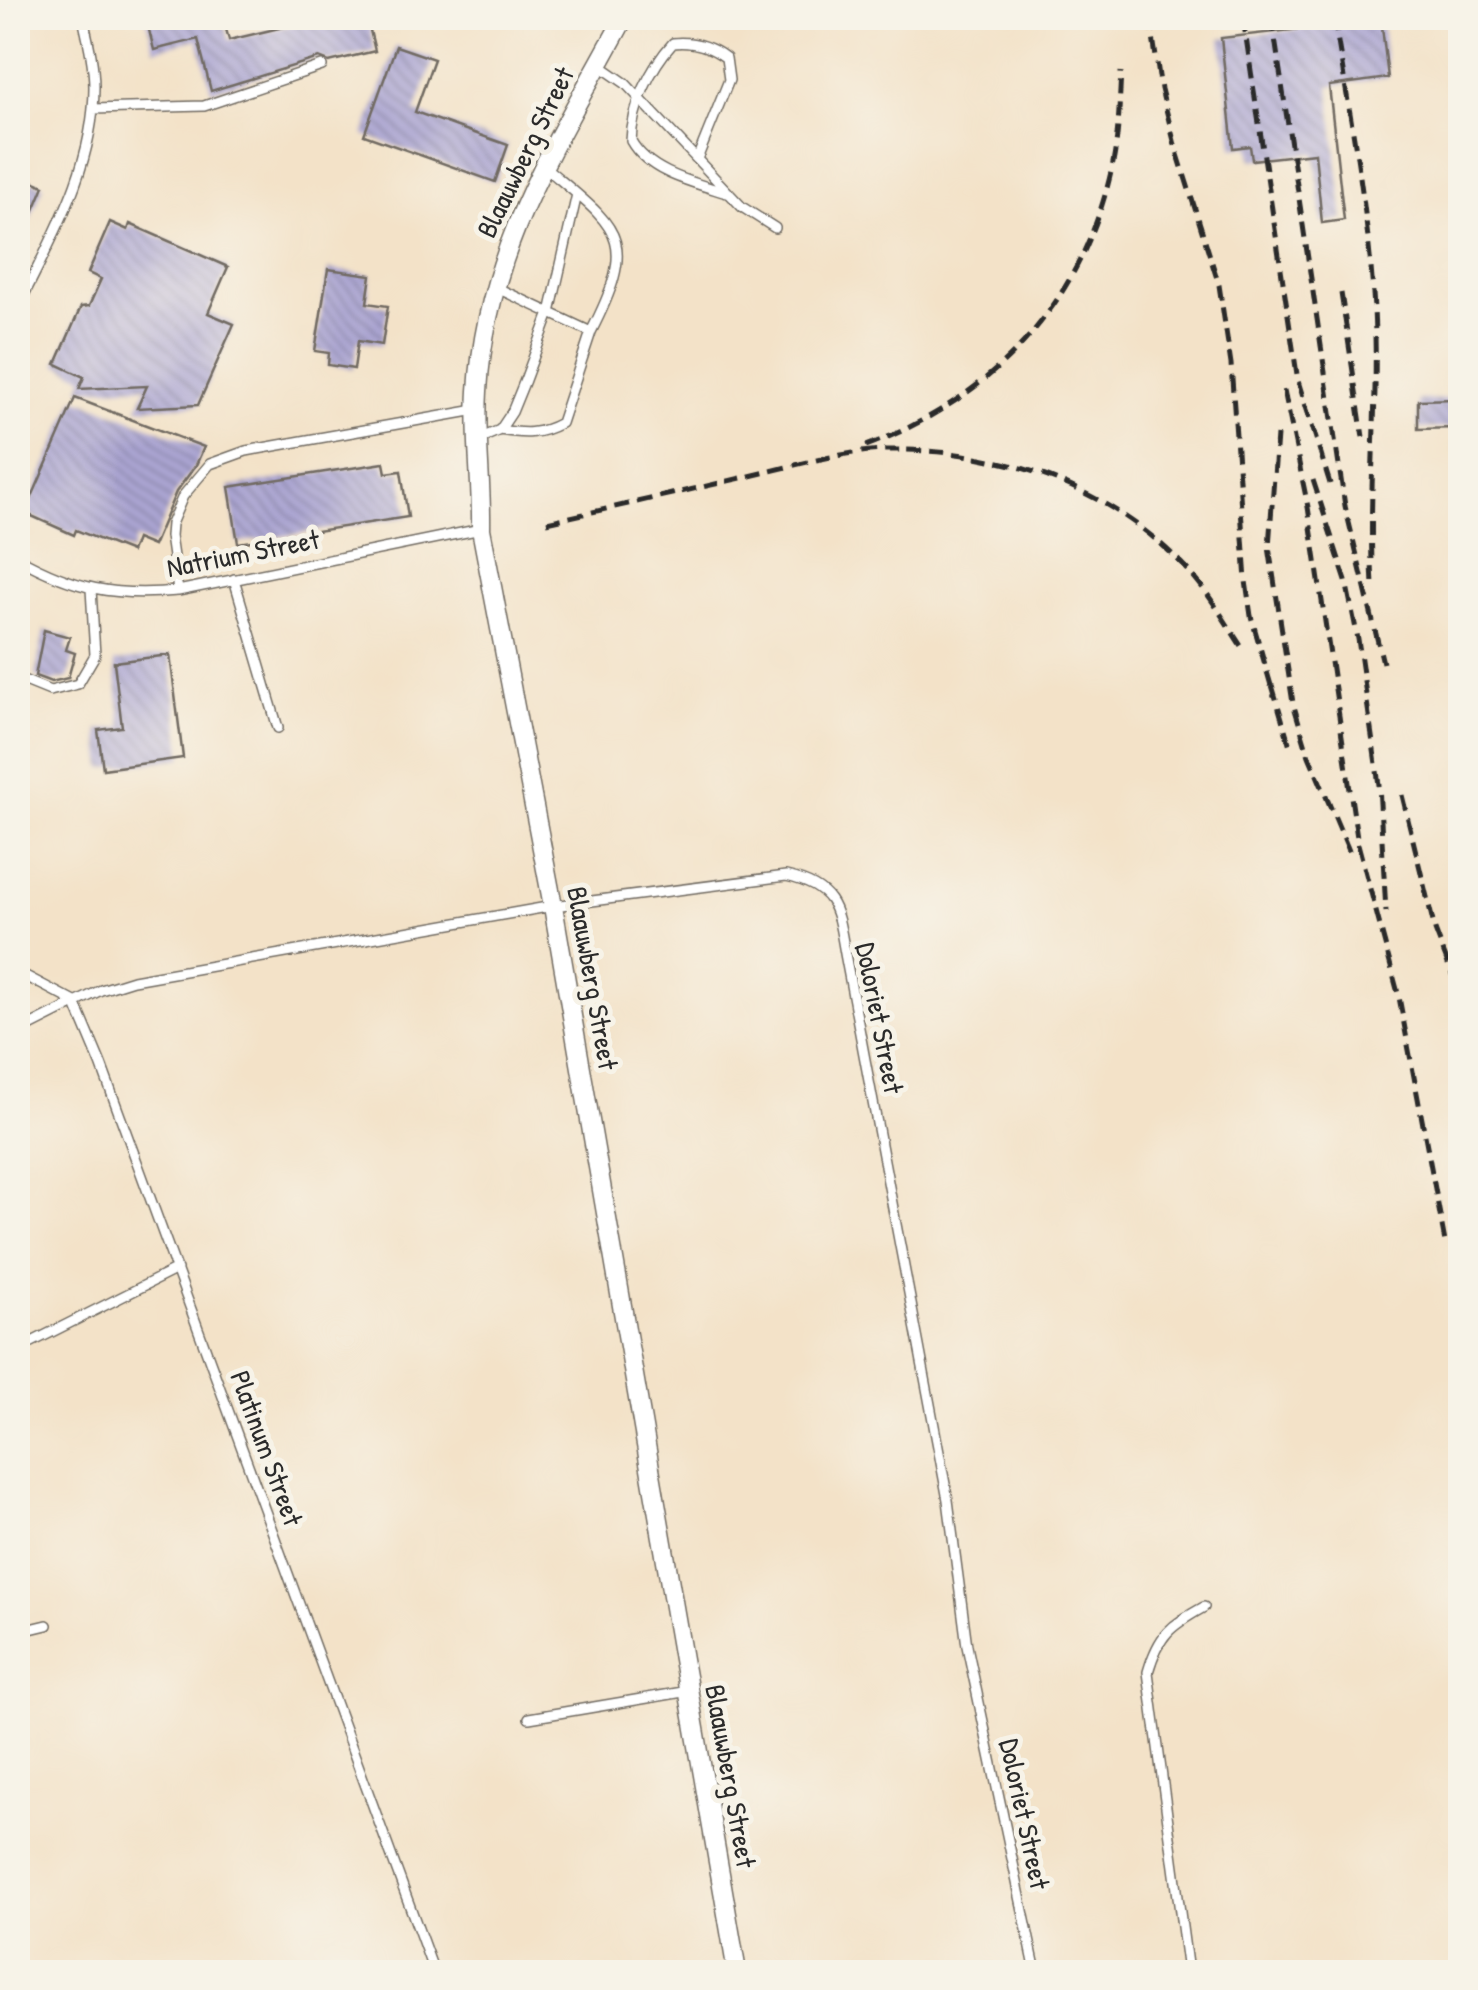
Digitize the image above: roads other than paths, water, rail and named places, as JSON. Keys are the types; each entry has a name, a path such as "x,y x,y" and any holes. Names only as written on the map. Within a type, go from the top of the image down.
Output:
{"street":[{"name":"Blaauwberg Street","path":"624,18 521,209 494,287 483,344 477,410 481,529 553,906 737,1972"}],"lane":[{"path":"18,307 79,176 93,109 91,56 83,18"},
{"path":"697,159 729,80 726,58 713,48 674,43 661,56 640,99 631,142 638,153 662,169 727,193"},
{"path":"599,65 626,84 742,207 775,228"},
{"path":"93,109 204,106 322,66"},
{"path":"476,440 500,430 527,435 545,432 561,423 591,332 610,290 617,241 605,218 543,166"},
{"path":"500,430 512,412 550,313 577,194"},
{"path":"494,287 591,332"},
{"path":"178,591 171,524 183,496 210,464 246,451 477,410"},
{"name":"Natrium Street","path":"18,558 55,579 90,589 143,594 178,591 481,529"},
{"path":"234,579 278,728"},
{"path":"18,678 50,691 78,684 95,655 90,589"},
{"name":"Doloriet Street","path":"18,1032 75,1002 133,980 553,906 786,876 813,882 826,893 837,913 948,1500 967,1646 1036,1972"},
{"path":"18,972 75,1002"},
{"name":"Platinum Street","path":"75,1002 178,1268 434,1972"},
{"path":"18,1349 178,1268"},
{"path":"1188,1972 1148,1672 1156,1647 1170,1626 1204,1608"},
{"path":"18,1632 46,1625"},
{"path":"528,1718 689,1691"}],"railway":[{"path":"1150,18 1175,145 1219,285 1231,364 1246,581 1251,616 1274,696"},
{"path":"1243,18 1298,381 1332,490"},
{"path":"1272,18 1345,506 1383,663"},
{"path":"1334,18 1360,175 1373,294 1373,585"},
{"path":"866,446 954,402 991,374 1053,305 1078,265 1097,220 1111,172 1121,72"},
{"path":"1341,293 1363,437"},
{"path":"1284,390 1308,507 1358,844 1399,997 1445,1242"},
{"path":"1277,435 1269,547 1293,703 1309,756 1352,858"},
{"path":"547,522 855,453 929,451 969,456 1048,477 1120,513 1153,537 1192,575 1245,652"},
{"path":"1313,480 1346,581 1358,639 1379,785 1386,912"},
{"path":"1272,685 1290,746"},
{"path":"1402,795 1435,930 1460,995"}]}
